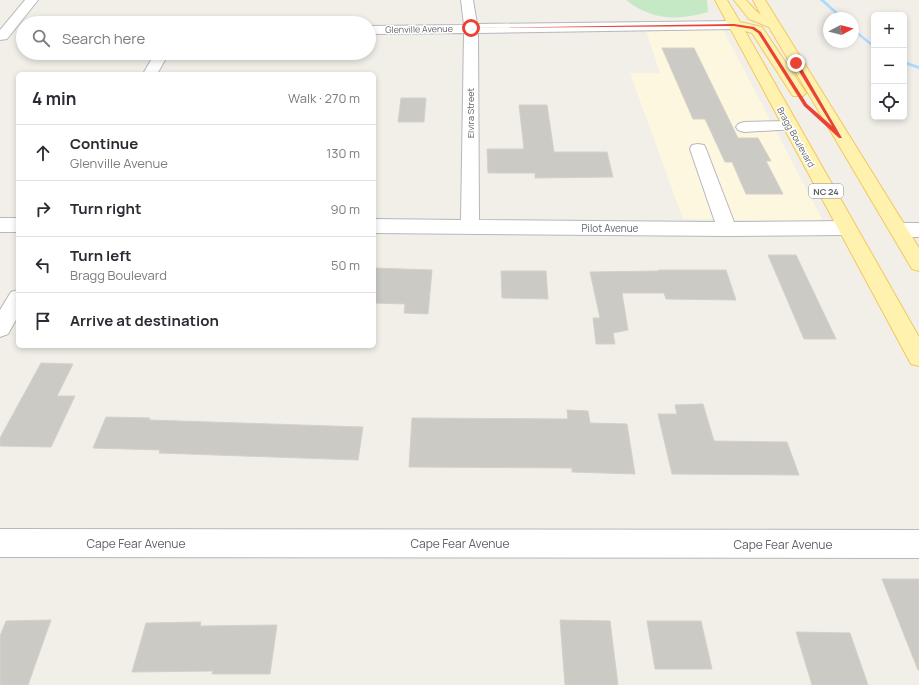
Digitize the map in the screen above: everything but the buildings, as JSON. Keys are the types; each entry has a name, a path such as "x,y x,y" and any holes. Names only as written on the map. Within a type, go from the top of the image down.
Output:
{"main road":[{"name":"Bragg Boulevard","path":"721,0 919,357"},
{"path":"740,0 748,13 755,18 774,25"},
{"path":"759,0 840,137 919,264"},
{"path":"734,25 757,30 806,105 840,137"}],"street":[{"path":"18,16 32,0"},
{"name":"Elvira Street","path":"467,0 471,28 470,227"},
{"path":"1,36 16,19"},
{"name":"Glenville Avenue","path":"376,30 734,25"},
{"path":"660,26 665,39"},
{"path":"1,36 16,36"},
{"path":"151,72 158,60"},
{"path":"744,127 790,126"},
{"path":"698,149 727,229"},
{"path":"0,224 16,225"},
{"name":"Pilot Avenue","path":"376,226 727,229 847,228"},
{"path":"899,230 919,230"},
{"path":"0,328 16,301"},
{"name":"Cape Fear Avenue","path":"0,542 919,544"}],"shaded area":[{"path":"646,30 723,30 823,221 683,219 630,73 660,73"}],"green space":[{"path":"626,0 707,0 708,12 686,17 665,17 645,12"}],"waterway":[{"path":"822,0 835,12"},
{"path":"859,34 871,44"},
{"path":"907,63 919,68"}],"route":[{"path":"471,28 734,25 753,28 760,33 775,59 806,105 840,137 796,63"}]}
